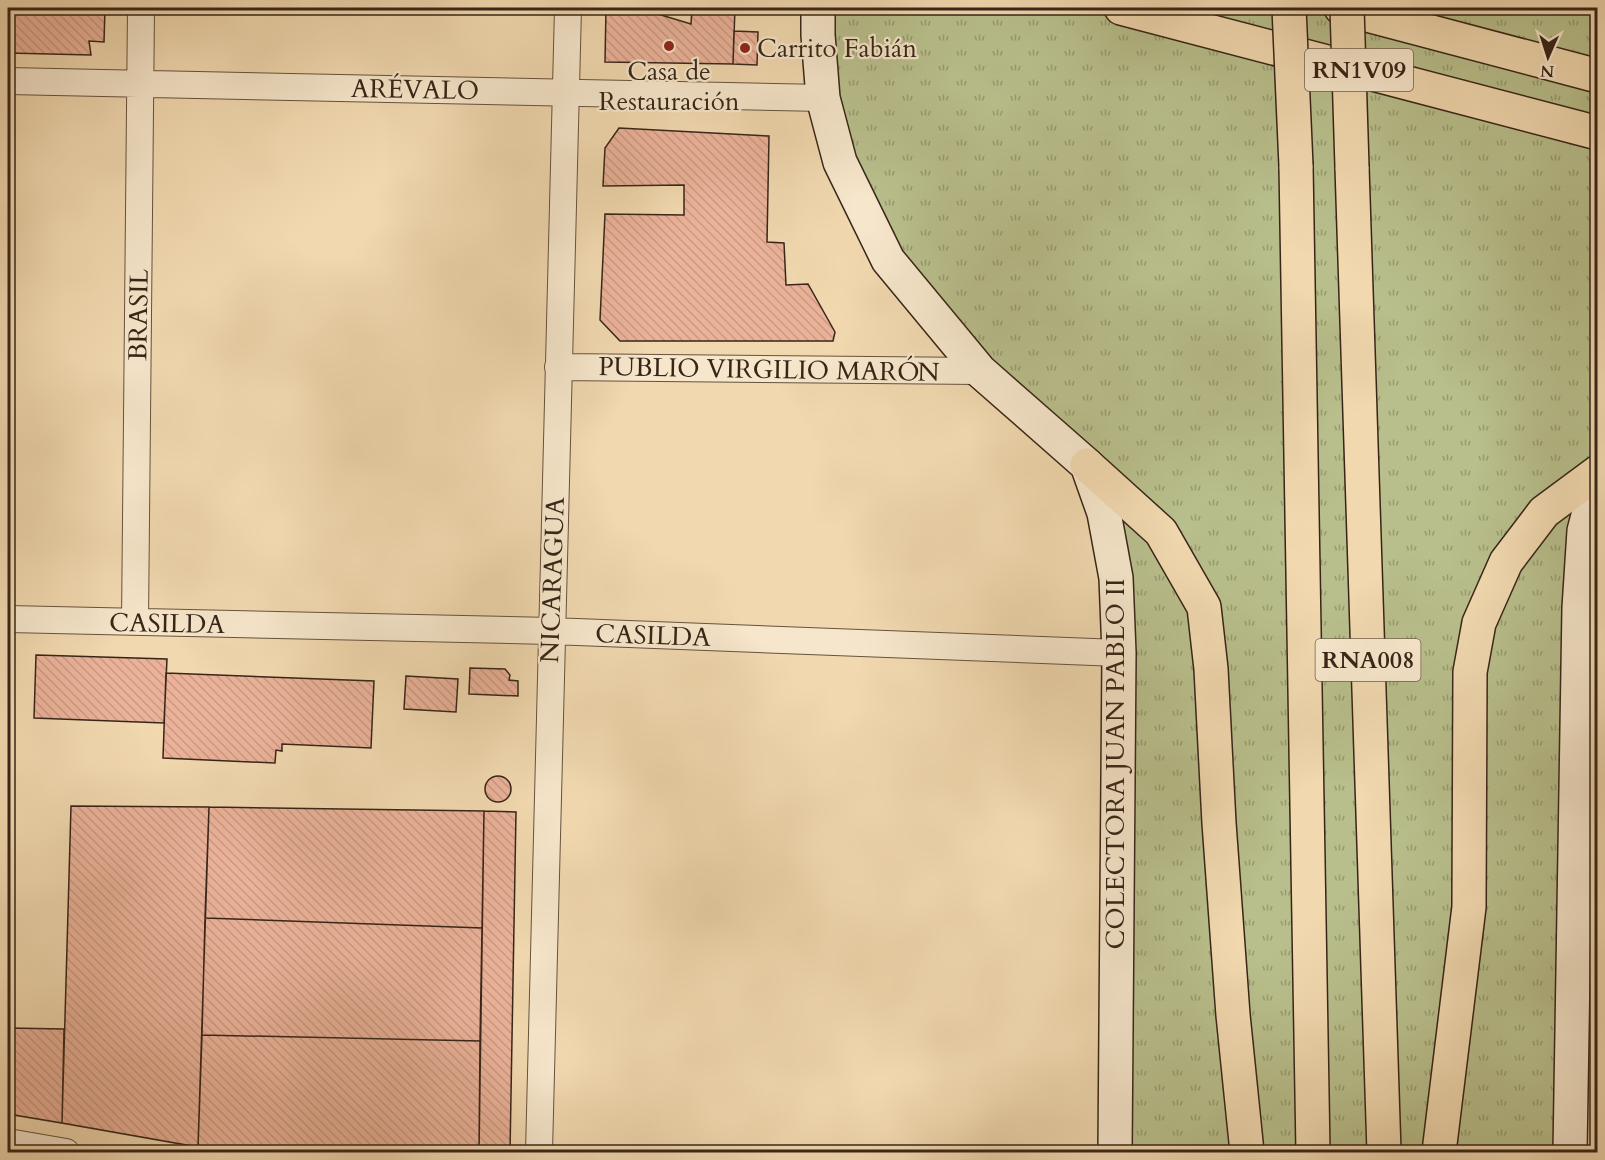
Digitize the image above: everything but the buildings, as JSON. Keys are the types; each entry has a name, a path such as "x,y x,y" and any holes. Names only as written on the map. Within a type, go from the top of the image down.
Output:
{"main road":[{"name":"COLECTORA JUAN PABLO II","path":"818,8 823,98 840,162 888,260 981,371 1087,465 1104,513 1116,578 1119,653 1114,1152"},
{"name":"RN1V09","path":"1121,8 1598,133"},
{"name":"RNA008","path":"1289,8 1296,166 1313,1152"},
{"name":"RN1V09","path":"1341,8 1598,76"},
{"name":"RNA008","path":"1347,8 1384,1152"},
{"path":"1087,465 1161,532 1204,607 1211,669 1233,1016 1247,1152"},
{"path":"1439,1152 1469,907 1470,672 1479,622 1506,562 1544,512 1598,472"},
{"path":"1569,1152 1579,608 1584,531 1598,477"}],"street":[{"name":"BRASIL","path":"135,622 141,8"},
{"name":"NICARAGUA","path":"539,1152 568,8"},
{"name":"ARÉVALO","path":"8,81 823,98"},
{"name":"PUBLIO VIRGILIO MARÓN","path":"558,367 981,371"},
{"name":"CASILDA","path":"8,619 551,631 1119,653"},
{"path":"8,1142 66,1152"}],"green space":[{"path":"818,8 1597,8 1598,477 1570,1152 1115,1152 1119,653 1087,465 980,371 840,162"}],"place":[{"name":"Casa de Restauración","path":"669,46"},
{"name":"Carrito Fabián","path":"745,48"}]}
